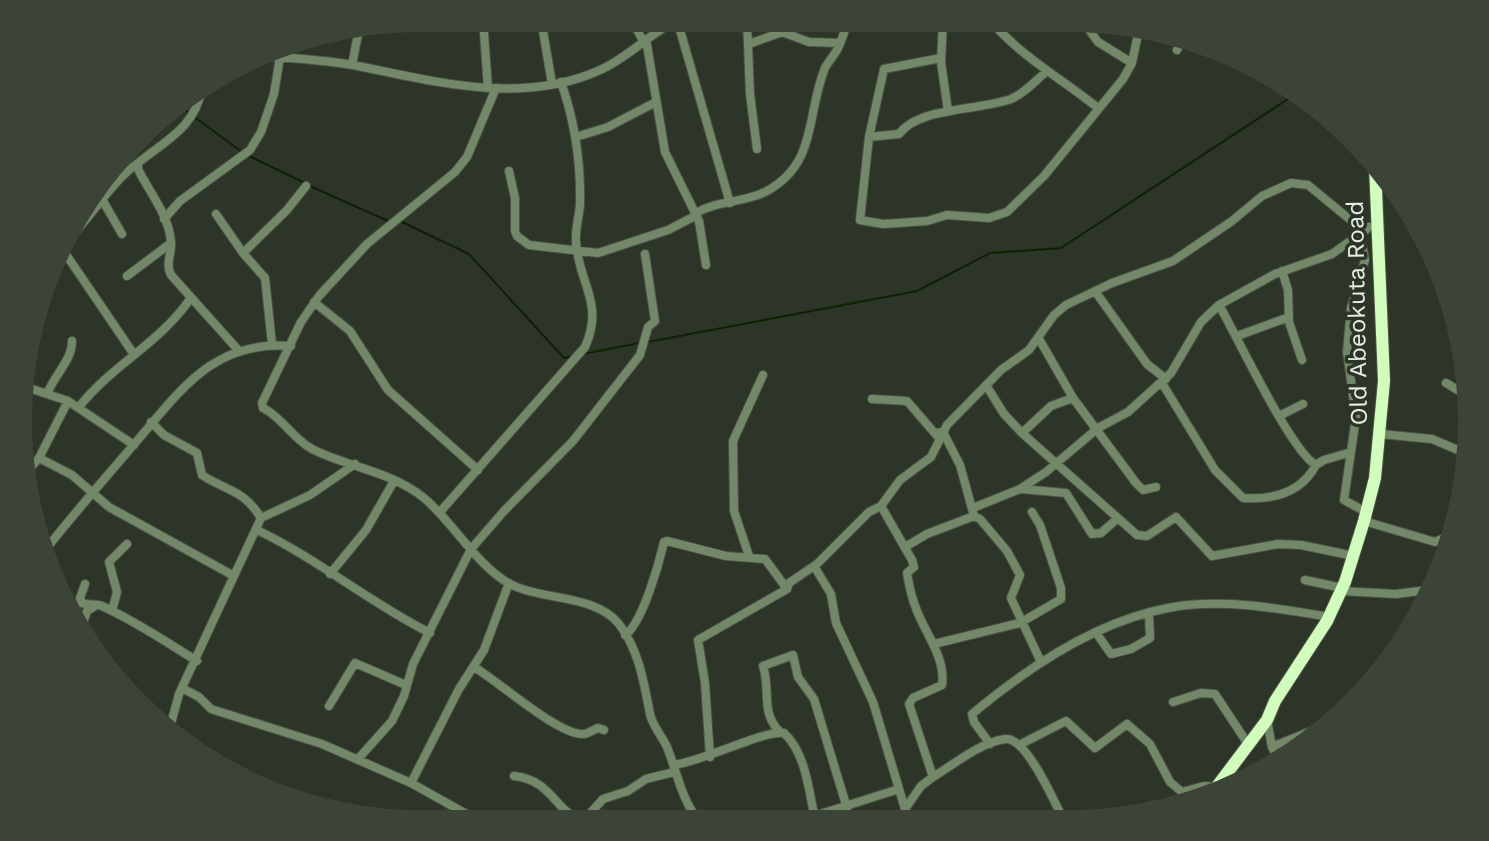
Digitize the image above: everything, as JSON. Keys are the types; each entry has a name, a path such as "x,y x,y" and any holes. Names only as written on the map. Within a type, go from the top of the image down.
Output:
{"highway":[{"name":"Old Abeokuta Road","path":"1225,776 1268,720 1275,701 1329,617 1354,556 1365,517 1380,434 1384,381 1368,230 1374,180"}],"street":[{"path":"485,32 492,88 467,157 455,172 367,244 314,302 264,396 263,408 282,419 311,448 394,481 424,498 440,512 471,549 509,583 528,591 595,607 612,617 625,635 644,678 652,720 691,810"},
{"path":"543,32 552,84"},
{"path":"639,32 644,40 667,162 696,214 706,265"},
{"path":"164,219 180,201 250,150 261,132 275,94 283,57 352,65 439,84 492,88 552,84 602,69 656,32"},
{"path":"682,32 730,203"},
{"path":"748,32 750,94 757,149"},
{"path":"749,44 782,32 809,42 840,43"},
{"path":"509,171 515,198 517,236 529,244 577,252 598,253 612,249 668,230 708,206 730,203 767,191 796,169 810,131 825,69 844,32"},
{"path":"942,32 941,58 948,111"},
{"path":"1003,32 1046,72 1065,82 1098,108"},
{"path":"1091,32 1098,42 1132,62"},
{"path":"352,65 357,37"},
{"path":"941,58 884,69 869,137 860,220 883,224 927,221 947,215 989,218 1007,212 1030,192 1098,108 1132,62 1137,38"},
{"path":"869,137 899,134 905,125 921,117 948,111 958,112 1010,99 1046,72"},
{"path":"440,512 585,347 592,332 593,314 577,252 580,206 576,137 561,82"},
{"path":"91,215 116,182 173,139 198,101"},
{"path":"576,137 608,128 656,102"},
{"path":"138,163 141,175 164,219 171,243 168,269 190,299 239,351"},
{"path":"788,589 789,583 814,566 869,512 881,506 900,480 931,457 940,435 986,385 1029,350 1066,305 1173,261 1232,221 1262,196 1292,183 1308,185 1349,222 1368,230"},
{"path":"243,253 287,210 306,186"},
{"path":"101,199 122,233"},
{"path":"216,214 243,253 265,278 272,344"},
{"path":"905,547 1020,489 1098,428 1128,412 1164,381 1201,322 1219,304 1282,271 1332,254 1368,230"},
{"path":"1368,230 1365,260 1356,283 1348,327 1349,373 1356,409 1348,453 1344,500 1365,517 1438,542"},
{"path":"127,276 171,243"},
{"path":"358,759 391,721 471,549 573,441 640,355 648,327 656,321 645,254"},
{"path":"68,257 132,353"},
{"path":"1282,271 1288,290 1289,317 1302,360"},
{"path":"1095,291 1138,354 1164,381 1215,470 1243,498 1286,495 1311,476 1316,465 1348,453"},
{"path":"79,407 132,353 152,343 190,299"},
{"path":"314,302 350,331 388,390 478,470"},
{"path":"1219,304 1279,416 1305,457 1316,465"},
{"path":"1237,336 1289,317"},
{"path":"1038,337 1073,398 1140,487 1148,491 1156,487"},
{"path":"47,394 52,380 69,358 72,341"},
{"path":"51,543 169,400 198,374 239,351 272,344 291,346"},
{"path":"749,556 734,511 733,441 763,375"},
{"path":"1446,383 1456,389"},
{"path":"986,385 1004,414 1022,433 1134,533 1144,536 1178,518 1212,555 1278,544 1301,545 1354,556"},
{"path":"33,389 79,407 134,445"},
{"path":"1022,433 1051,405 1073,398"},
{"path":"872,399 904,400 940,435 960,465 974,512 1007,551 1020,575 1011,598 1041,662"},
{"path":"34,464 68,401"},
{"path":"1279,416 1303,404"},
{"path":"151,422 164,435 197,453 202,475 231,487 250,500 261,518"},
{"path":"1380,434 1432,439 1456,451"},
{"path":"39,458 60,467 93,491 109,508 234,576"},
{"path":"172,720 182,688 197,661 261,518 310,495 355,464"},
{"path":"330,573 366,530 394,481"},
{"path":"1020,489 1066,494 1092,534 1101,533 1118,518"},
{"path":"881,506 914,567 907,573 912,597 934,644 942,672 942,685 913,698 909,704 933,777"},
{"path":"934,644 1020,622 1056,604 1062,595 1040,525 1032,512"},
{"path":"257,530 285,544 370,601 430,633"},
{"path":"625,635 636,625 660,565 664,542 700,547 726,556 749,556 768,561 788,589"},
{"path":"111,611 117,592 110,562 127,544"},
{"path":"814,566 831,594 836,623 873,702 905,809"},
{"path":"1304,580 1341,589 1396,594 1418,591"},
{"path":"411,783 474,667 509,583"},
{"path":"85,584 81,601 85,604 99,604 156,633 197,661"},
{"path":"710,757 705,683 698,640 788,589"},
{"path":"85,617 87,611 99,604"},
{"path":"990,744 974,722 972,714 1041,662 1117,621 1195,605 1237,606 1329,617"},
{"path":"1097,634 1111,654 1131,649 1150,638 1149,614"},
{"path":"813,810 807,780 794,745 780,732 766,707 768,682 763,666 793,655 799,677 814,699 847,808"},
{"path":"329,706 355,663 406,685"},
{"path":"474,667 516,698 573,732 584,734 598,728 604,730"},
{"path":"182,688 199,697 211,709 305,737 411,783 459,810"},
{"path":"1173,702 1201,693 1215,694 1248,744"},
{"path":"1268,720 1267,735 1274,751"},
{"path":"1021,744 1066,721 1095,748 1127,724 1150,744 1170,782 1182,792 1196,788"},
{"path":"592,810 603,799 628,791 646,779 780,732"},
{"path":"905,809 921,786 933,777 990,744 1006,738 1021,744 1058,810"},
{"path":"1272,747 1292,739"},
{"path":"514,776 527,777 548,789 571,810"},
{"path":"840,810 899,789"}],"waterway":[{"path":"648,342 917,291 990,253 1061,248 1288,99"},
{"path":"193,116 242,152"},
{"path":"247,155 305,183"},
{"path":"310,186 388,221"},
{"path":"402,222 469,254 564,358 574,356"},
{"path":"583,354 639,343"}]}
